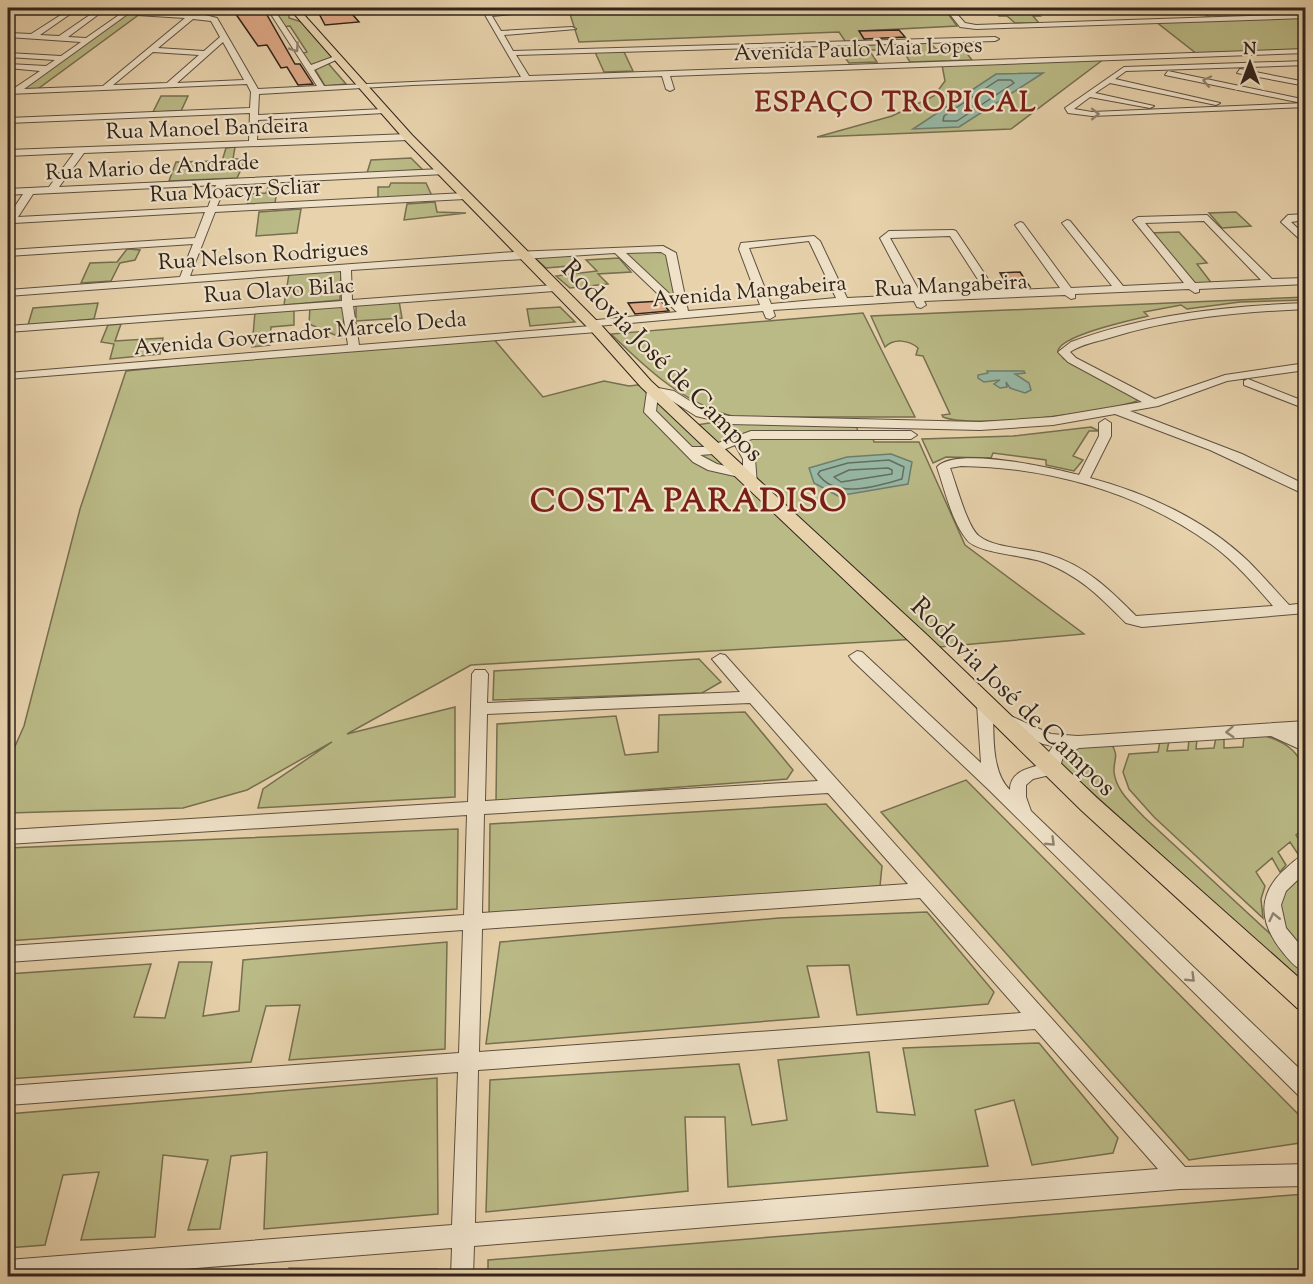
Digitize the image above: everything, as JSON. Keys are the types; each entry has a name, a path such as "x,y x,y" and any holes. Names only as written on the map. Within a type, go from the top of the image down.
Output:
{"main road":[{"name":"Rodovia José de Campos","path":"294,8 359,83 374,115 408,137 554,288 596,328 653,391 683,432 715,449 1052,769 1305,1000"}],"street":[{"path":"9,8 74,9"},
{"path":"61,38 104,8"},
{"path":"8,98 11,92 36,78 133,8"},
{"path":"110,36 148,8"},
{"path":"270,8 322,88"},
{"path":"949,9 1040,8"},
{"path":"1276,8 1288,16"},
{"path":"33,36 74,9"},
{"path":"949,9 966,26 1305,15"},
{"path":"486,10 550,10"},
{"path":"486,10 526,78"},
{"path":"1200,13 1207,19"},
{"path":"139,14 192,16 214,20 255,92 253,143"},
{"path":"8,16 59,19"},
{"path":"104,89 192,16"},
{"path":"116,21 129,22"},
{"path":"8,26 45,28"},
{"path":"501,33 572,29"},
{"path":"8,35 89,40"},
{"path":"167,87 224,37"},
{"path":"512,53 634,63 764,47 995,39"},
{"path":"960,40 966,48"},
{"path":"92,50 101,43"},
{"path":"890,43 906,64"},
{"path":"832,45 841,60"},
{"path":"42,47 76,49"},
{"path":"764,47 774,62"},
{"path":"151,50 204,53"},
{"name":"Avenida Paulo Maia Lopes","path":"255,92 359,83 526,78 634,63 665,73 774,62 841,60 906,64 1305,51"},
{"path":"8,55 64,58"},
{"path":"972,55 979,62"},
{"path":"309,69 335,57"},
{"path":"1305,65 1290,63 1124,69 1069,108 1071,111 1092,114 1305,104"},
{"path":"1214,65 1305,84"},
{"path":"8,66 49,69"},
{"path":"1145,68 1305,104"},
{"path":"228,84 244,72"},
{"path":"665,73 670,89"},
{"path":"17,77 36,78"},
{"path":"1108,80 1239,108"},
{"path":"11,92 250,82"},
{"path":"36,91 45,84"},
{"path":"1088,94 1173,111"},
{"path":"8,120 255,114 374,115"},
{"path":"380,129 388,137"},
{"name":"Rua Manoel Bandeira","path":"8,153 408,137"},
{"path":"52,190 81,150"},
{"name":"Rua Mario de Andrade","path":"8,192 442,172"},
{"path":"184,279 222,182"},
{"path":"8,222 30,191"},
{"name":"Rua Moacyr Scliar","path":"8,222 465,196"},
{"path":"1305,217 1291,217 1286,222 1305,242"},
{"path":"1194,289 1138,220 1207,218 1269,282"},
{"path":"1067,223 1119,288"},
{"path":"1020,225 1070,294"},
{"path":"919,301 886,236 897,232 949,231 955,235 993,294"},
{"path":"768,312 744,249 745,245 811,238 815,241 843,301"},
{"path":"8,254 197,241"},
{"path":"617,250 684,313"},
{"name":"Rua Nelson Rodrigues","path":"8,293 522,254 617,250 668,250 672,253 677,279"},
{"path":"346,268 347,303 354,347"},
{"path":"651,284 677,279 684,313"},
{"name":"Avenida Mangabeira","path":"596,328 684,313 768,312 843,301 919,301 993,294 1070,294 1119,288 1194,289 1305,281"},
{"name":"Rua Olavo Bilac","path":"8,329 554,288"},
{"name":"Rua Mangabeira","path":"596,328 919,301 1194,289 1305,288"},
{"path":"1154,403 1072,360 1064,352 1072,346 1120,330 1167,319 1213,311 1305,306"},
{"name":"Avenida Governador Marcelo Deda","path":"8,376 596,328"},
{"path":"928,429 1012,424 1119,411 1154,403 1226,378 1304,369"},
{"path":"688,451 701,453 743,438 766,434 855,429 1034,432 1105,423 1163,411 1206,394 1304,369"},
{"path":"1248,383 1305,406"},
{"path":"653,391 670,394 700,413 729,420 855,429"},
{"path":"1119,411 1211,444 1258,465 1305,491"},
{"path":"729,420 683,432 688,451 713,467 745,478 748,459 741,445 743,438"},
{"path":"1083,480 1105,436 1105,423"},
{"path":"1285,610 1241,562 1199,529 1147,503 1083,480 1045,470 958,462 948,463 943,467 964,524 973,538 994,547 1047,558 1075,571 1097,585 1131,620 1142,622 1285,610 1305,608"},
{"path":"857,656 1305,1089"},
{"path":"720,659 1180,1178"},
{"path":"462,1276 480,674"},
{"path":"479,710 754,697"},
{"path":"985,704 987,752 994,786"},
{"path":"999,718 1018,724 1049,740 1078,742 1305,727"},
{"path":"1271,730 1290,736 1305,746"},
{"path":"1024,816 1018,797 1018,783 1028,774 1052,769 1053,756 1058,750 1078,742"},
{"path":"963,757 981,756 987,752"},
{"path":"8,837 833,786"},
{"path":"1305,861 1281,884 1274,897 1272,909 1280,934 1292,952 1305,964"},
{"path":"8,954 925,890"},
{"path":"8,1095 1040,1020"},
{"path":"8,1272 1180,1178 1305,1175"}],"green space":[{"path":"133,8 148,8 35,91 15,92"},
{"path":"271,8 294,8 289,13 289,18 308,24 335,57 309,69 299,54 307,52 290,26 282,27"},
{"path":"568,8 944,8 957,26 860,31 868,44 847,44 839,32 579,42"},
{"path":"1276,8 1288,16 1305,15 1305,51 1197,54 1155,21 1209,17 1200,10"},
{"path":"1033,9 1040,16 1033,16 1039,23 1015,23 1007,16 999,16 994,10"},
{"path":"930,43 936,49 962,47 972,60 910,62 899,44"},
{"path":"888,44 892,50 869,50 877,62 849,63 836,46"},
{"path":"595,52 624,52 633,71 604,72"},
{"path":"1104,59 1011,129 817,137 892,116 934,96 945,81 942,65"},
{"path":"327,62 346,84 325,86 314,68"},
{"path":"161,96 188,96 181,111 153,112"},
{"path":"235,147 233,159 246,159 237,178 169,181 176,162 222,161 226,148"},
{"path":"411,158 423,170 367,173 371,160"},
{"path":"278,183 275,203 247,204 252,194 266,193 269,184"},
{"path":"391,183 426,183 432,196 378,198 378,187 389,187"},
{"path":"435,202 437,212 466,213 404,220 407,204"},
{"path":"301,209 297,233 256,236 259,212"},
{"path":"1236,212 1251,226 1222,228 1209,213"},
{"path":"1179,232 1207,263 1197,264 1213,285 1191,286 1148,233"},
{"path":"127,249 140,250 135,260 120,263 111,281 81,283 90,263 117,262"},
{"path":"617,250 668,250 683,312"},
{"path":"574,255 581,265 546,268 535,258"},
{"path":"619,258 631,272 598,274 608,284 570,288 556,276 597,271 586,260"},
{"path":"341,271 340,300 284,305 289,274"},
{"path":"1306,297 1305,300 1240,302 1187,309 1181,305 1144,312 1148,316 1083,334 1062,345 1058,351 1064,359 1137,395 1139,400 1100,410 1010,420 958,420 943,417 942,415 950,414 923,356 916,355 918,348 902,341 893,342 885,347 871,316"},
{"path":"399,301 402,318 356,321 356,305"},
{"path":"98,303 94,319 28,325 33,308"},
{"path":"345,305 342,338 309,324 310,307"},
{"path":"560,307 575,322 530,326 527,309"},
{"path":"294,308 294,325 271,327 270,345 252,347 255,312"},
{"path":"863,313 915,417 736,417 700,404 684,395 639,361 611,334"},
{"path":"121,324 115,341 163,338 160,354 110,359 114,344 101,342 108,325"},
{"path":"492,337 543,397 604,381 629,386 646,384 690,426 729,420 856,426 858,431 872,435 874,442 919,442 965,545 1084,634 928,648 918,639 471,665 347,734 455,707 455,797 258,808 263,789 332,742 247,790 183,808 8,813 8,762 24,726 80,509 126,371 373,346","holes":["743,439 751,483 716,449"]},
{"path":"1091,427 1099,431 1089,431 1073,456 1083,460 1074,471 1046,465 1046,460 993,453 991,458 946,457 933,463 922,439 1013,436"},
{"path":"699,659 721,682 702,693 493,700 494,671"},
{"path":"745,712 793,770 787,779 496,801 497,724 616,716 625,755 658,752 659,715"},
{"path":"1257,734 1275,739 1288,746 1297,755 1305,778 1306,793 1306,827 1296,835 1304,848 1298,854 1290,842 1278,852 1286,865 1280,872 1272,858 1256,872 1265,886 1261,899 1263,918 1154,817 1129,789 1123,772 1129,754 1158,752 1160,741 1169,741 1167,751 1188,750 1189,739 1197,739 1196,749 1214,748 1216,737 1224,736 1224,748 1243,747 1244,735"},
{"path":"1079,744 1111,744 1116,755 1115,779 1125,797 1305,966 1305,985 1056,760"},
{"path":"966,780 1305,1121 1305,1134 1300,1143 1189,1160 881,812"},
{"path":"826,804 882,866 880,886 489,914 490,824"},
{"path":"458,829 457,909 8,941 8,848"},
{"path":"1305,861 1305,964 1292,952 1273,897"},
{"path":"927,912 994,992 988,1004 857,1015 849,965 807,966 819,1017 486,1044 500,942 779,918"},
{"path":"447,942 445,1049 289,1060 300,1005 266,1006 251,1062 8,1079 8,974 151,964 134,1017 165,1018 179,962 212,962 203,1016 239,1011 243,960"},
{"path":"1039,1043 1118,1138 1113,1153 1032,1165 1014,1100 975,1110 988,1166 728,1187 725,1117 685,1117 688,1191 486,1212 490,1080 739,1064 752,1125 787,1120 778,1060 869,1052 877,1112 915,1115 903,1048"},
{"path":"437,1078 438,1214 264,1229 267,1152 231,1156 220,1229 188,1230 208,1160 163,1155 155,1237 81,1240 99,1172 63,1175 45,1245 8,1248 8,1114"},
{"path":"1305,1194 1305,1276 488,1276 488,1260"},
{"path":"289,1268 437,1269 437,1276 289,1276"}],"water":[{"path":"1043,73 959,127 913,129 996,74"},
{"path":"987,371 1024,371 1025,373 1015,374 1029,383 1031,390 1025,393 1010,388 1006,382 1007,387 1000,388 994,384 1000,380 984,382 978,378 978,375 988,373"},
{"path":"891,454 912,462 908,484 838,496 814,483 809,468 847,457"}],"building":[{"path":"263,8 295,64 300,64 313,84 298,85 287,67 281,68 267,45 258,46 233,10"},
{"path":"316,8 347,8 359,22 325,25"},
{"path":"899,30 905,37 864,39 859,31"},
{"path":"1020,272 1030,287 1009,288 1000,273"},
{"path":"661,301 669,311 635,314 628,303"}],"district":[{"name":"ESPAÇO TROPICAL","path":"896,102"},
{"name":"COSTA PARADISO","path":"689,500"}]}
